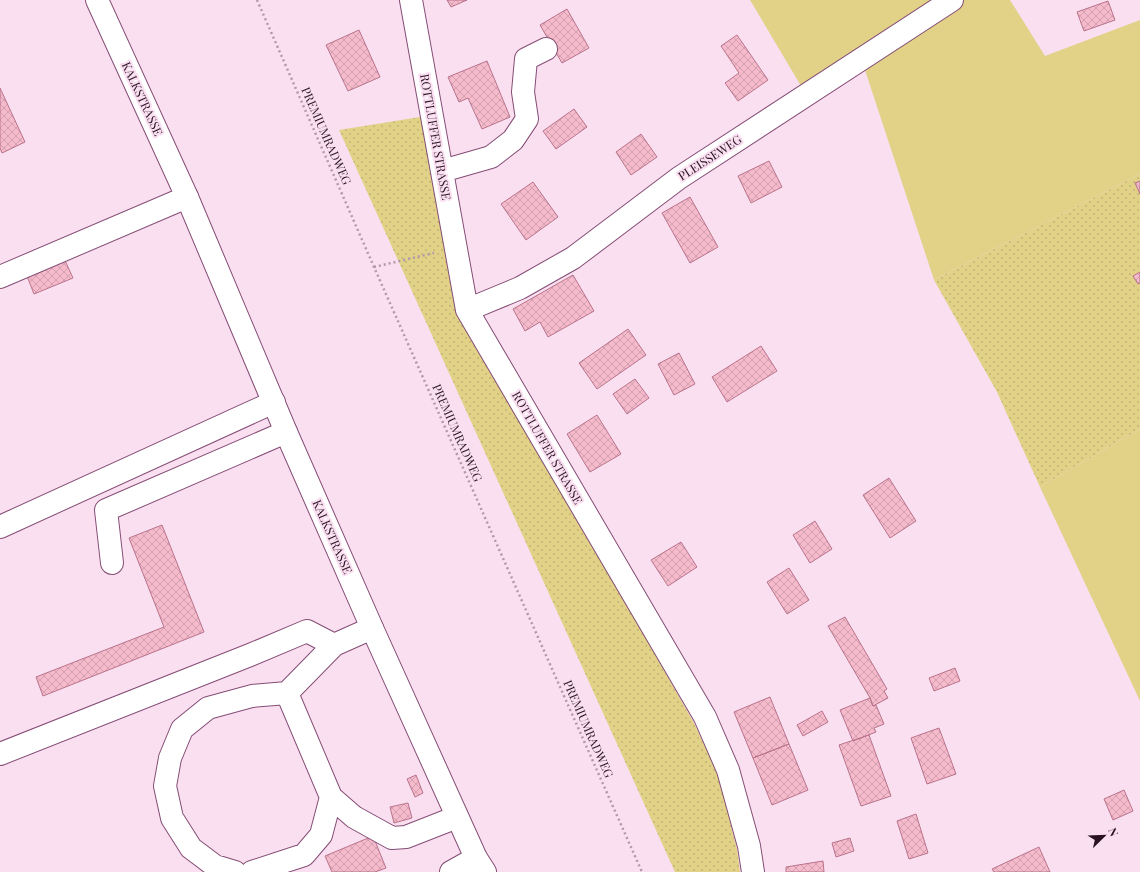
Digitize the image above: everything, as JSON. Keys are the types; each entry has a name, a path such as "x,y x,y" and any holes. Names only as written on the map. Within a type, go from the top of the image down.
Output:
{"street":[{"name":"KALKSTRASSE","path":"97,0 187,197 286,432 372,628 457,817 481,865"},
{"name":"ROTTLUFFER STRASSE","path":"411,0 467,310 705,717 728,770 749,846 753,872"},
{"name":"PLEISSEWEG","path":"467,310 520,288 573,258 679,178 952,0"},
{"path":"442,171 491,157 513,140 527,118 523,92 526,59 546,49"},
{"path":"0,277 187,197"},
{"path":"0,528 274,402"},
{"path":"112,563 106,510 286,432"},
{"path":"235,872 215,866 191,848 172,818 165,786 170,758 182,729 208,708 252,696 287,693 334,645 372,628"},
{"path":"0,754 307,631 334,645"},
{"path":"287,693 331,797 354,817 392,838 406,837 457,817"},
{"path":"252,872 304,855 321,835 331,797"},
{"path":"451,872 481,865"}],"path":[{"name":"PREMIUMRADWEG","path":"257,0 642,872"},
{"path":"374,267 424,254 456,250"}],"shaded area":[{"path":"750,0 935,0 801,86"},
{"path":"962,0 1010,0 1045,56 1140,20 1140,174 934,280 863,64"},
{"path":"426,116 459,311 694,723 718,775 737,849 740,872 675,872 339,130"},
{"path":"1140,174 1140,429 1040,487 997,392 934,280"},
{"path":"1140,429 1140,701 1040,487"}],"building":[{"path":"447,0 467,0 451,7"},
{"path":"1108,1 1115,20 1084,31 1077,12"},
{"path":"567,9 589,48 562,63 540,25"},
{"path":"359,30 380,77 348,91 326,45"},
{"path":"737,35 768,80 738,101 725,83 739,73 721,46"},
{"path":"487,61 510,117 482,129 468,98 459,102 448,77"},
{"path":"0,88 25,142 2,153 0,148"},
{"path":"574,109 587,127 556,149 543,131"},
{"path":"641,134 657,157 631,175 616,152"},
{"path":"769,161 782,187 751,203 738,176"},
{"path":"1140,181 1140,194 1135,183"},
{"path":"533,182 558,217 526,240 501,204"},
{"path":"690,197 718,247 690,263 662,213"},
{"path":"62,254 73,278 34,294 25,271"},
{"path":"1140,272 1140,283 1138,284 1133,276"},
{"path":"573,275 594,311 548,337 540,322 525,331 513,309"},
{"path":"628,329 646,355 597,389 579,363"},
{"path":"761,346 777,371 727,402 712,377"},
{"path":"679,353 695,384 674,395 658,364"},
{"path":"635,379 649,398 627,414 613,394"},
{"path":"597,415 621,454 590,472 567,434"},
{"path":"889,478 916,521 890,538 863,495"},
{"path":"815,521 832,549 810,563 793,535"},
{"path":"162,525 204,632 43,696 36,677 164,627 129,538"},
{"path":"681,542 697,567 668,586 651,560"},
{"path":"789,568 809,600 787,614 767,582"},
{"path":"845,617 887,689 884,691 888,698 873,706 870,698 828,626"},
{"path":"955,668 960,681 934,691 929,678"},
{"path":"770,697 789,744 753,758 734,712"},
{"path":"870,698 873,706 876,705 884,724 874,728 876,732 853,741 840,710"},
{"path":"822,711 828,722 803,736 797,725"},
{"path":"939,728 956,774 927,784 911,738"},
{"path":"869,735 891,796 861,806 839,745"},
{"path":"789,744 808,790 772,805 753,758"},
{"path":"416,775 423,793 415,797 407,779"},
{"path":"1124,790 1133,811 1113,820 1104,799"},
{"path":"408,803 412,818 394,823 390,807"},
{"path":"916,814 928,853 909,859 897,821"},
{"path":"373,836 386,868 375,872 332,872 325,856"},
{"path":"850,838 854,851 836,857 832,843"},
{"path":"1039,847 1050,872 994,872 992,869"},
{"path":"823,861 824,872 786,872 786,867"}]}
